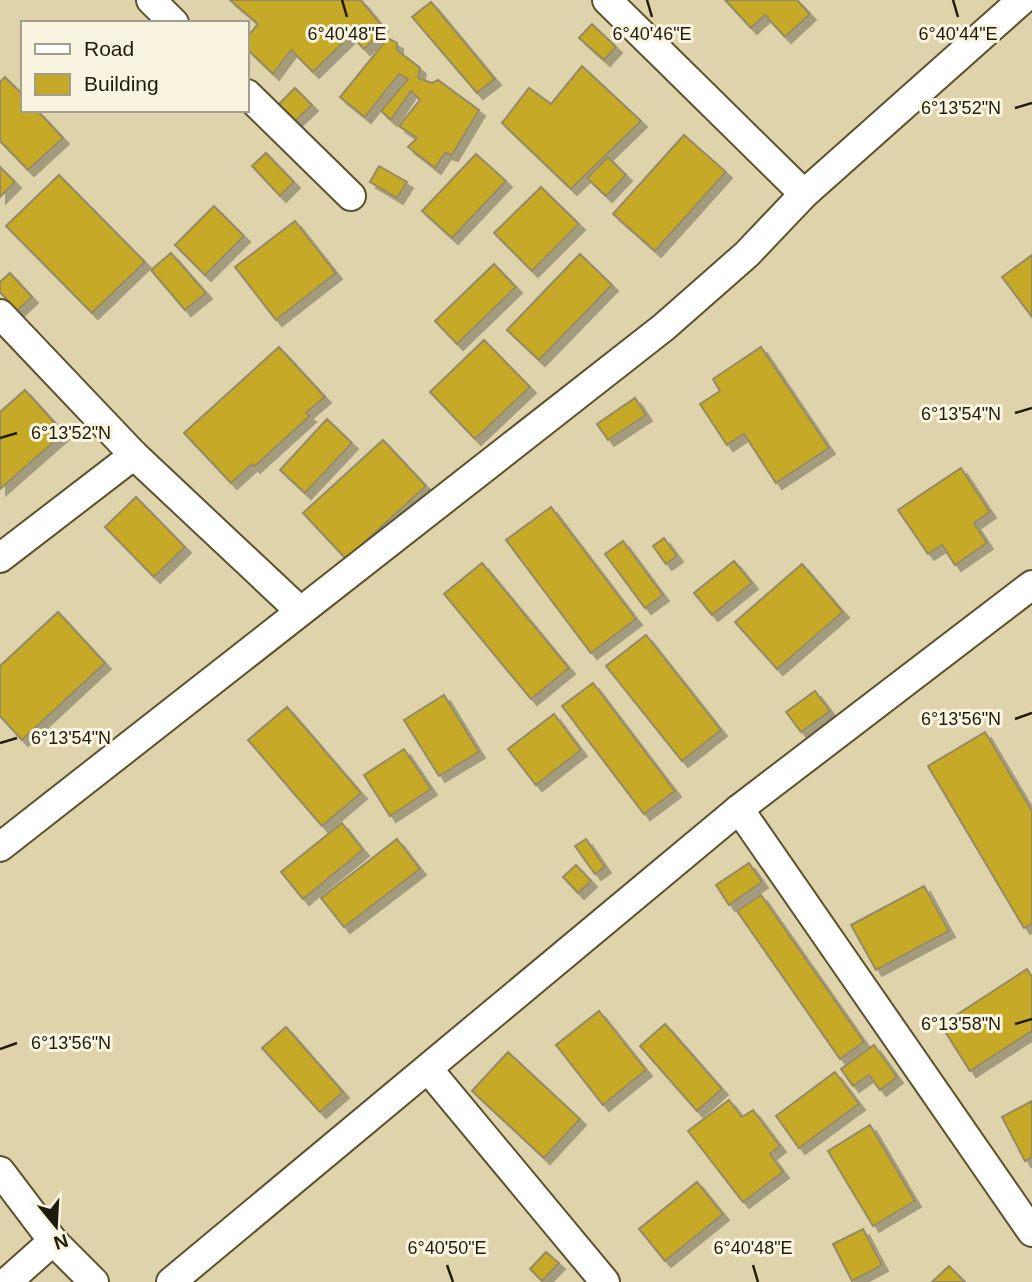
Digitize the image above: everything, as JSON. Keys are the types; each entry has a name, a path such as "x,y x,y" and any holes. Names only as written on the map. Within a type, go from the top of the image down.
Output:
{"street":[{"path":"151,0 172,21"},
{"path":"607,0 804,194"},
{"path":"0,847 664,327 747,254 804,194 1022,0"},
{"path":"248,95 351,196"},
{"path":"0,314 134,455 300,611"},
{"path":"0,558 134,455"},
{"path":"171,1282 739,809 1032,585"},
{"path":"739,809 1031,1229"},
{"path":"428,1069 605,1282"},
{"path":"0,1171 53,1241 94,1282"},
{"path":"6,1282 53,1241"}],"building":[{"path":"230,0 361,0 382,26 364,49 351,35 313,72 291,50 273,74 248,50 248,36 258,24"},
{"path":"725,0 797,0 810,14 785,37 765,15 751,28"},
{"path":"431,2 495,79 477,93 412,17"},
{"path":"592,24 616,47 604,60 579,38"},
{"path":"388,38 397,43 397,50 420,68 418,78 432,83 438,80 479,110 452,155 445,153 435,168 408,147 417,138 399,126 420,100 411,91 391,120 381,111 408,79 399,74 365,117 340,97"},
{"path":"582,66 641,121 571,189 502,123 529,88 551,104"},
{"path":"5,77 21,93 21,112 39,112 63,138 28,170 0,141 0,82"},
{"path":"295,88 312,105 293,123 277,106"},
{"path":"684,135 726,172 655,251 613,214"},
{"path":"266,153 294,182 280,196 252,166"},
{"path":"476,154 506,181 452,238 422,211"},
{"path":"608,157 626,175 606,196 587,178"},
{"path":"379,166 407,182 397,198 370,182"},
{"path":"0,167 15,182 0,197"},
{"path":"59,175 145,262 92,313 6,226"},
{"path":"541,187 579,224 532,271 494,233"},
{"path":"214,206 244,236 205,275 175,245"},
{"path":"295,221 336,273 276,320 235,267"},
{"path":"171,253 206,293 185,310 151,270"},
{"path":"580,254 612,285 539,360 507,330"},
{"path":"1032,255 1032,317 1002,277"},
{"path":"494,264 516,287 457,344 435,321"},
{"path":"10,273 32,297 17,311 0,292 0,282"},
{"path":"484,340 530,387 475,439 430,392"},
{"path":"279,347 325,397 306,413 310,416 254,467 252,464 231,483 184,433"},
{"path":"761,347 829,448 776,483 744,434 727,445 700,404 720,391 713,379"},
{"path":"25,390 64,433 0,489 0,412"},
{"path":"635,398 646,415 608,440 597,424"},
{"path":"327,419 352,443 305,493 280,470"},
{"path":"383,440 426,486 346,559 303,513"},
{"path":"961,468 990,512 974,523 987,543 955,565 942,545 928,554 898,510"},
{"path":"136,497 185,547 154,577 105,527"},
{"path":"551,507 636,619 591,653 506,540"},
{"path":"664,538 677,556 666,564 653,546"},
{"path":"623,541 663,595 645,608 605,554"},
{"path":"734,561 752,583 712,615 694,593"},
{"path":"482,563 569,668 531,699 444,594"},
{"path":"802,564 843,612 777,669 735,622"},
{"path":"58,612 105,663 22,740 0,716 0,666"},
{"path":"646,635 721,730 682,761 606,666"},
{"path":"593,683 675,791 644,814 562,706"},
{"path":"815,691 830,711 801,732 786,712"},
{"path":"444,695 479,752 439,776 404,720"},
{"path":"287,707 361,793 322,826 248,740"},
{"path":"554,714 581,750 536,785 508,749"},
{"path":"985,732 1032,811 1032,924 1024,928 928,766"},
{"path":"404,749 431,789 390,816 364,775"},
{"path":"342,823 363,850 303,899 281,872"},
{"path":"397,839 420,869 344,927 321,898"},
{"path":"586,839 605,867 595,874 575,846"},
{"path":"749,863 762,882 729,905 716,885"},
{"path":"576,865 591,881 578,893 563,877"},
{"path":"924,886 949,931 876,970 851,925"},
{"path":"761,895 864,1042 840,1059 737,911"},
{"path":"1027,969 1032,977 1032,1031 970,1071 941,1025"},
{"path":"599,1011 646,1070 603,1105 556,1045"},
{"path":"665,1024 722,1089 697,1111 640,1046"},
{"path":"286,1027 343,1092 320,1112 262,1048"},
{"path":"874,1045 897,1077 880,1090 869,1075 853,1086 841,1069"},
{"path":"508,1052 580,1119 544,1158 472,1091"},
{"path":"835,1072 859,1104 799,1148 776,1116"},
{"path":"729,1100 742,1117 753,1110 780,1146 770,1154 783,1172 743,1202 688,1131"},
{"path":"1032,1101 1032,1157 1025,1161 1002,1117"},
{"path":"870,1125 915,1201 873,1226 828,1151"},
{"path":"697,1182 723,1214 665,1261 639,1229"},
{"path":"863,1229 882,1265 852,1281 833,1244"},
{"path":"546,1252 559,1263 542,1281 530,1269"},
{"path":"949,1266 965,1282 932,1282"}]}
